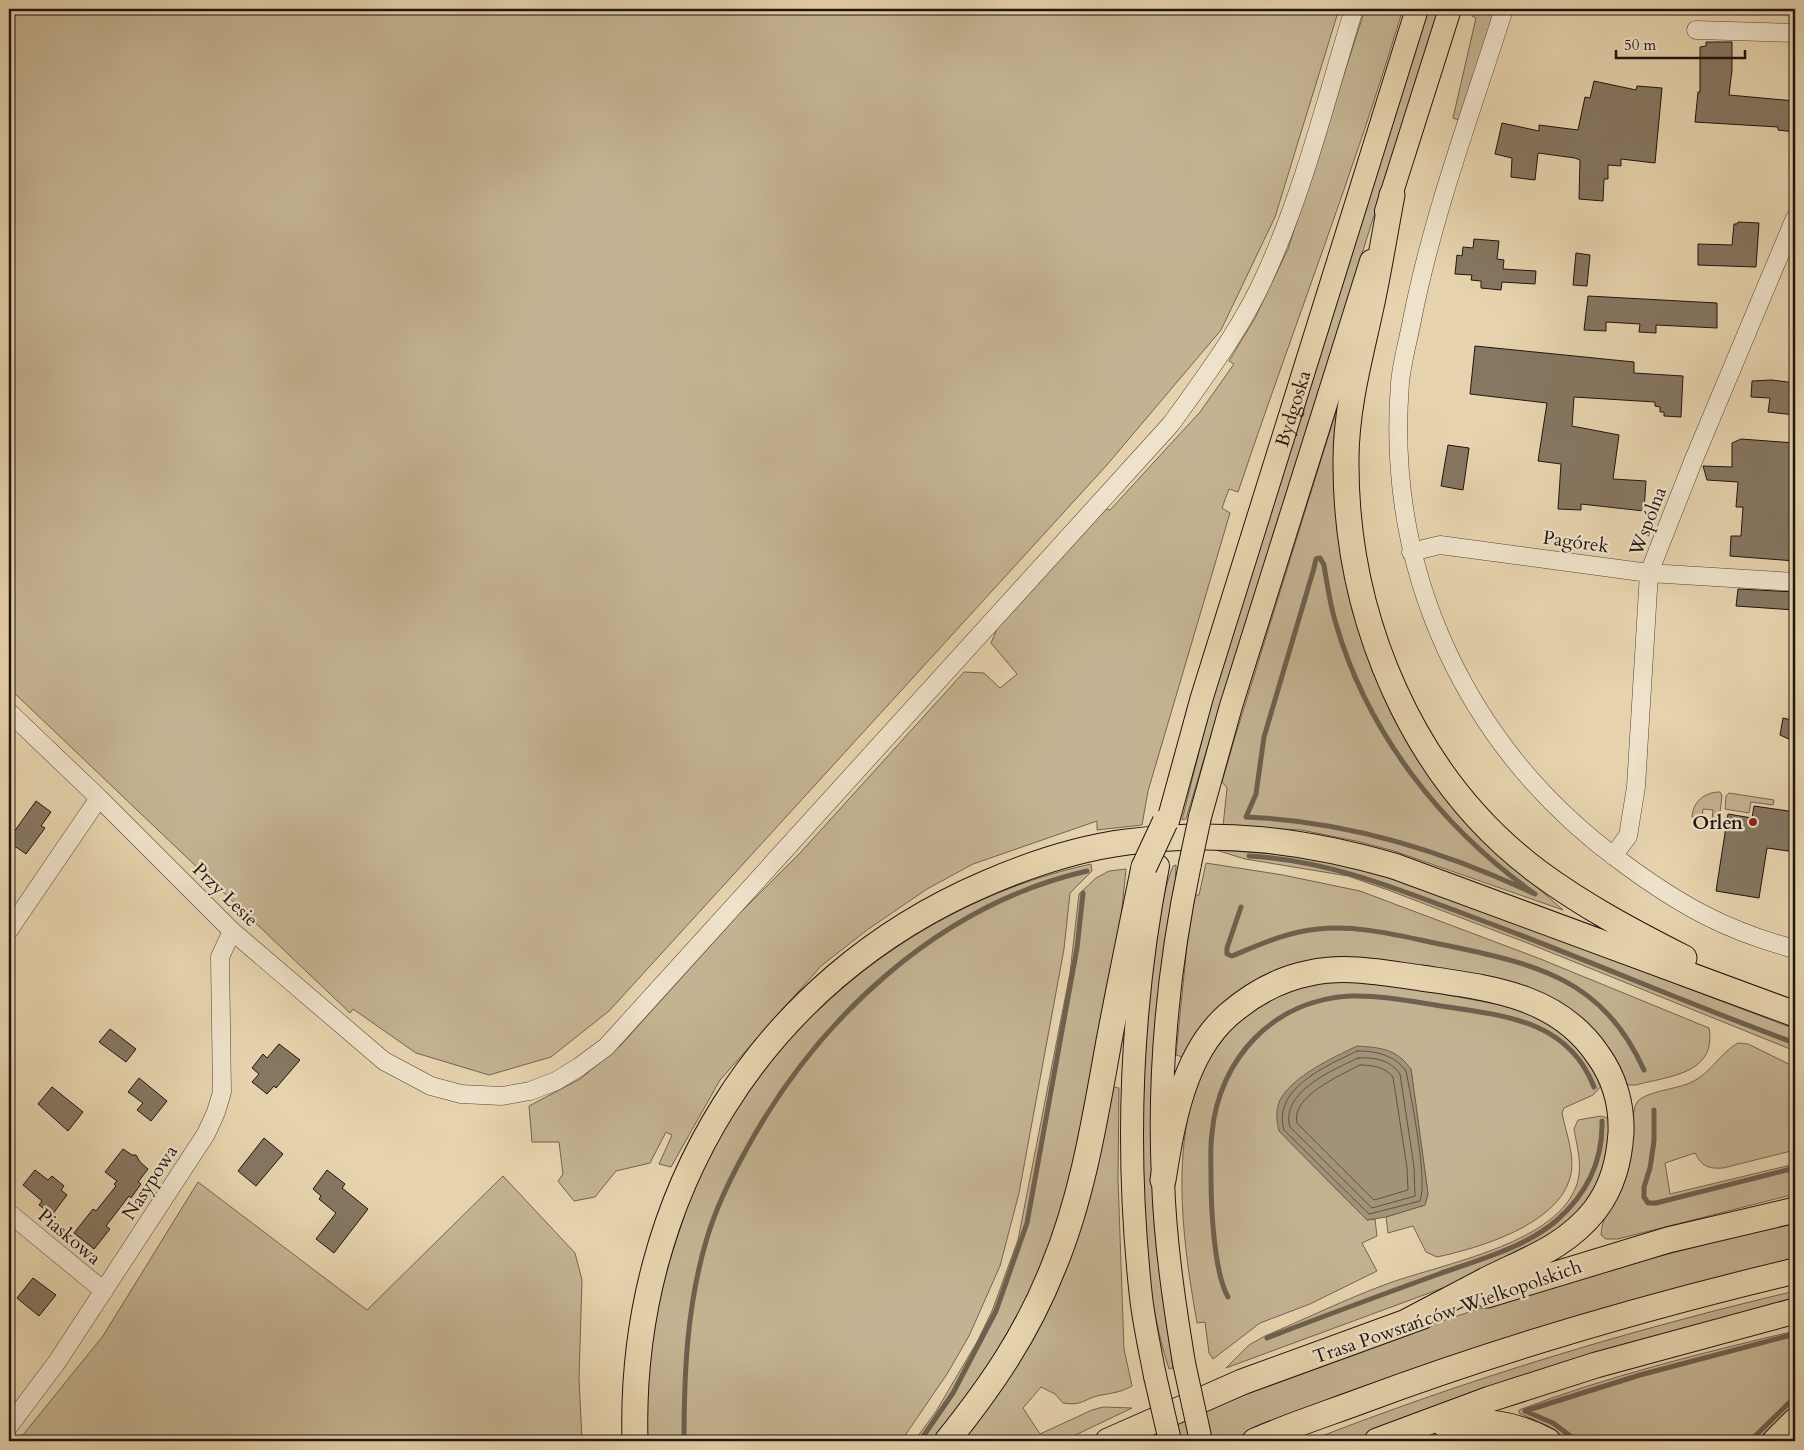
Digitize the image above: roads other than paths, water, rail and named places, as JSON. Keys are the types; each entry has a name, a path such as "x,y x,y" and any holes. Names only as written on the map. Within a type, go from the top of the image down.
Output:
{"highway":[{"path":"1392,195 1351,399 1346,459 1348,518 1356,570 1368,626 1388,678 1409,721 1431,755 1458,794 1493,833 1537,871 1597,913 1685,958 1751,997"},
{"path":"947,1441 991,1386 1025,1329 1053,1269 1070,1222 1094,1128 1127,947 1168,818"},
{"path":"635,1441 635,1381 641,1322 655,1259 674,1202 697,1151 719,1111 756,1058 799,1009 850,964 903,926 953,897 1010,873 1068,854 1126,842 1220,837 1282,840 1340,850 1394,866 1795,1014"},
{"path":"1163,1180 1174,1116 1186,1081 1201,1050 1226,1017 1256,994 1280,982 1309,973 1364,970 1471,986 1513,995 1544,1006 1570,1022 1589,1042 1606,1066 1618,1098 1621,1119 1619,1159 1610,1187 1595,1210 1578,1227 1541,1256 1488,1279 1408,1321"},
{"name":"Trasa Powstańców Wielkopolskich","path":"1108,1441 1242,1382 1408,1321 1544,1276 1668,1240 1795,1210"},
{"path":"1255,1441 1424,1377 1560,1333 1679,1300 1795,1271"},
{"path":"1377,1441 1490,1399 1596,1365 1795,1311"},
{"path":"1775,1441 1795,1421"},
{"path":"1413,1429 1488,1422 1509,1424 1548,1441"}],"main road":[{"name":"Bydgoska","path":"1168,818 1202,697 1417,9"},
{"path":"1202,1441 1184,1363 1172,1290 1163,1180 1162,1108 1166,1026 1174,953 1200,817 1234,697 1450,9"},
{"path":"1151,867 1138,997 1131,1111 1131,1151 1141,1298 1155,1376 1170,1441"}],"street":[{"name":"Przy Lesie","path":"9,712 232,930 384,1061 431,1086 474,1096 516,1095 556,1081 606,1047 1171,424 1244,317 1268,270 1290,217 1354,9"},
{"path":"1504,9 1423,265 1400,379 1399,464 1403,511 1411,552 1427,604 1450,659 1481,716 1511,758 1545,796 1579,829 1669,897 1717,923 1795,949"},
{"path":"1696,30 1795,33"},
{"name":"Wspólna","path":"1613,856 1628,836 1636,788 1649,573 1694,459 1795,218"},
{"name":"Pagórek","path":"1411,552 1440,545 1649,573 1795,582"},
{"path":"9,930 99,798"},
{"name":"Nasypowa","path":"9,1426 57,1362 104,1291 206,1134 216,1112 222,1092 220,957 232,930"},
{"name":"Piaskowa","path":"9,1213 104,1291"}],"water":[{"path":"1357,1046 1387,1050 1399,1057 1411,1069 1428,1194 1425,1205 1386,1217 1367,1220 1279,1131 1277,1116 1280,1100 1294,1083 1314,1068"}],"waterway":[{"path":"1320,558 1324,565 1334,617 1350,664 1368,703 1389,740 1413,776 1440,809 1501,868 1535,894 1466,864 1394,841 1321,825 1246,817 1256,794 1264,737 1316,559 1320,558"},
{"path":"1249,856 1306,863 1333,869 1414,895 1795,1043"},
{"path":"684,1441 688,1339 700,1263 707,1238 724,1194 745,1152 774,1103 807,1057 845,1014 887,975 932,940 981,911 1032,887 1087,871"},
{"path":"920,1441 953,1393 996,1311 1027,1223 1077,948 1083,893"},
{"path":"1241,907 1227,948 1227,954 1232,956 1274,939 1296,933 1318,929 1348,928 1377,931 1469,950 1530,966 1558,978 1583,992 1606,1012 1626,1038 1644,1070"},
{"path":"1228,1297 1219,1272 1214,1239 1211,1190 1212,1133 1217,1106 1226,1081 1239,1058 1255,1038 1275,1021 1297,1009 1323,1000 1350,996 1399,999 1493,1014 1514,1019 1553,1035 1569,1048 1583,1065 1594,1087"},
{"path":"1654,1110 1654,1141 1650,1168 1644,1187 1644,1197 1648,1203 1656,1203 1795,1168"},
{"path":"1267,1338 1500,1252 1530,1239 1567,1211 1584,1188 1596,1163 1602,1136 1602,1121"},
{"path":"1577,1441 1553,1423 1525,1411 1640,1375 1795,1334"},
{"path":"1750,1441 1795,1397"},
{"path":"1445,1441 1478,1438 1508,1441"}],"place":[{"name":"Orlen","path":"1753,822"}]}
